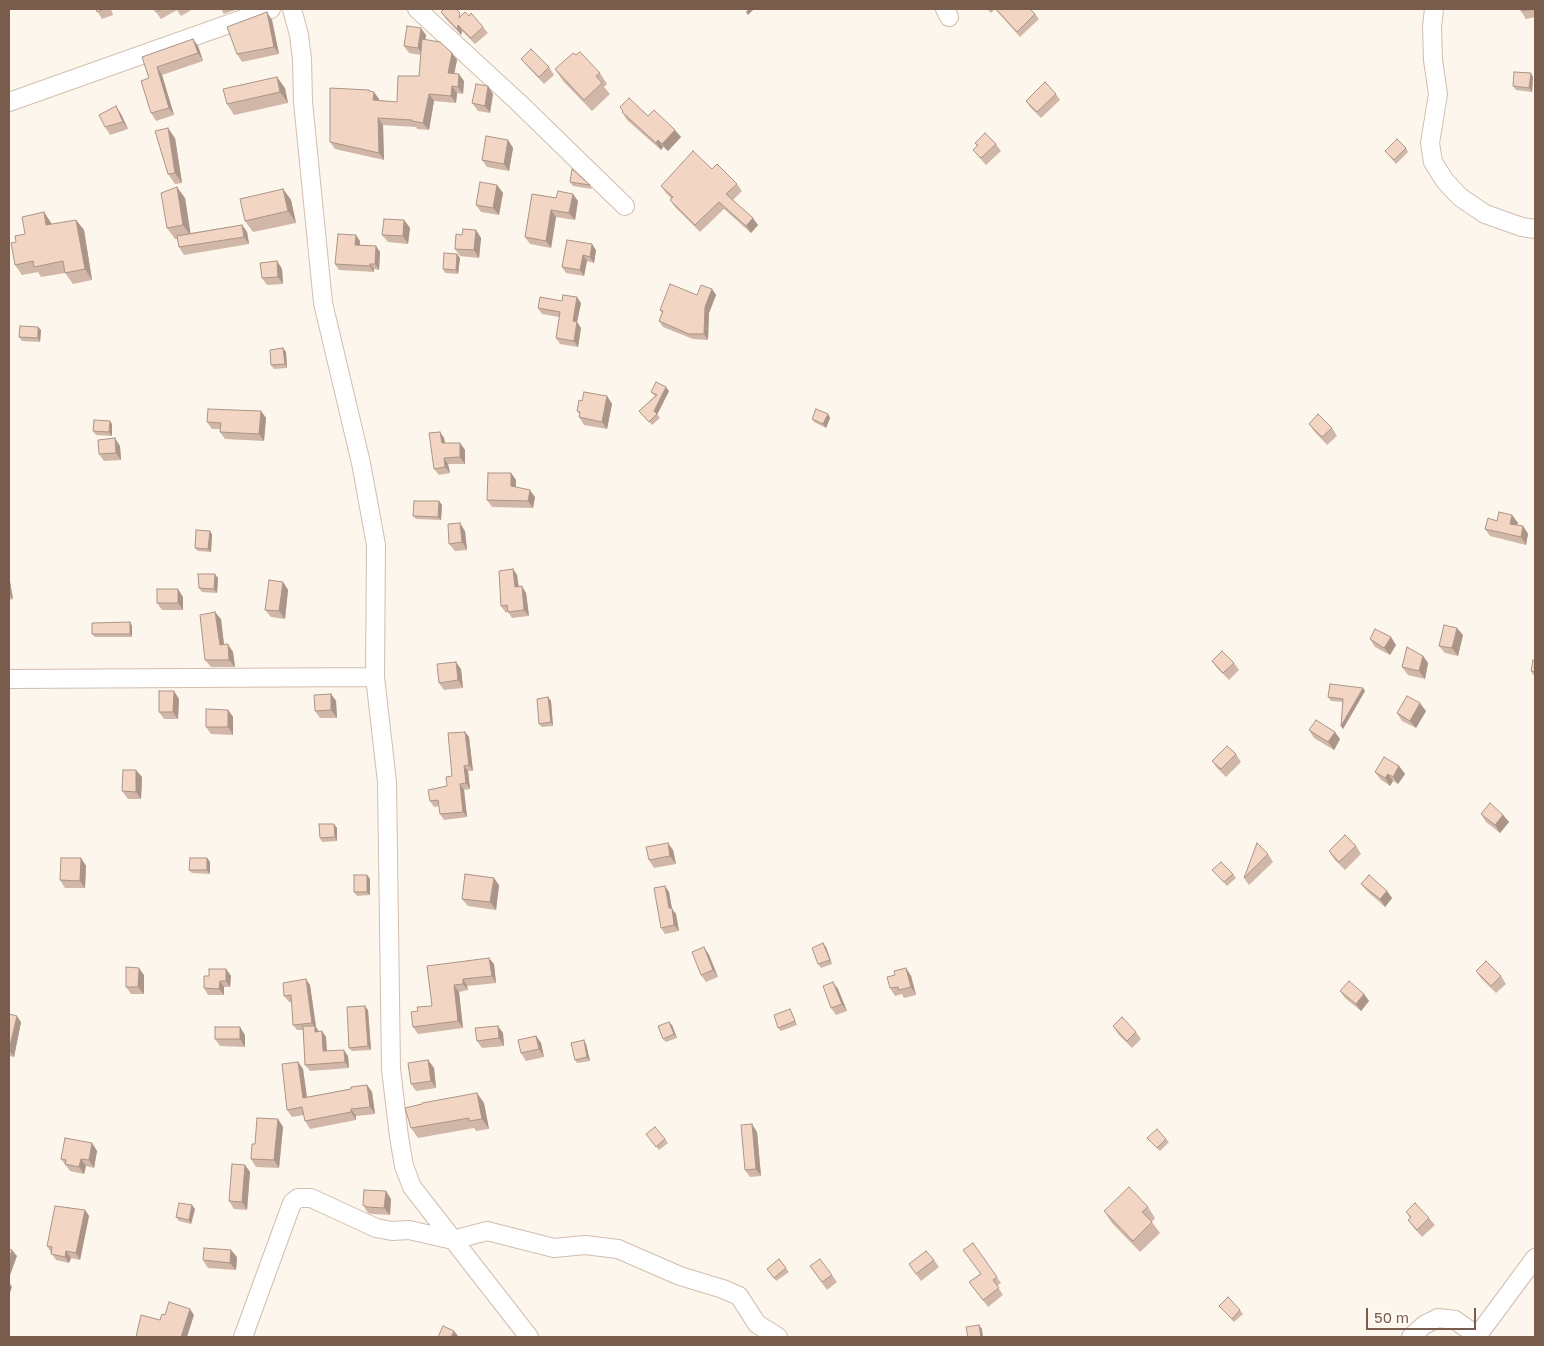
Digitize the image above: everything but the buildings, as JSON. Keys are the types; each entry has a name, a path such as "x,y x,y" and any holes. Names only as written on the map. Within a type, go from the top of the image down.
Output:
{"street":[{"path":"9,102 271,9"},
{"path":"292,9 299,35 302,59 303,102 323,303 361,463 376,545 375,677 387,782 391,1069 404,1166 412,1187 529,1337"},
{"path":"417,9 518,102 625,206"},
{"path":"1434,9 1432,28 1433,60 1438,94 1430,143 1433,162 1445,181 1460,197 1485,214 1522,227 1535,229"},
{"path":"9,679 375,677"},
{"path":"243,1337 292,1203 298,1198 310,1198 376,1228 392,1231 409,1230 453,1240 487,1231 554,1248 585,1245 618,1249 680,1276 723,1289 738,1296 757,1324 778,1337"},
{"path":"1411,1337 1424,1325 1438,1318 1455,1320 1479,1336 1535,1258"}]}
